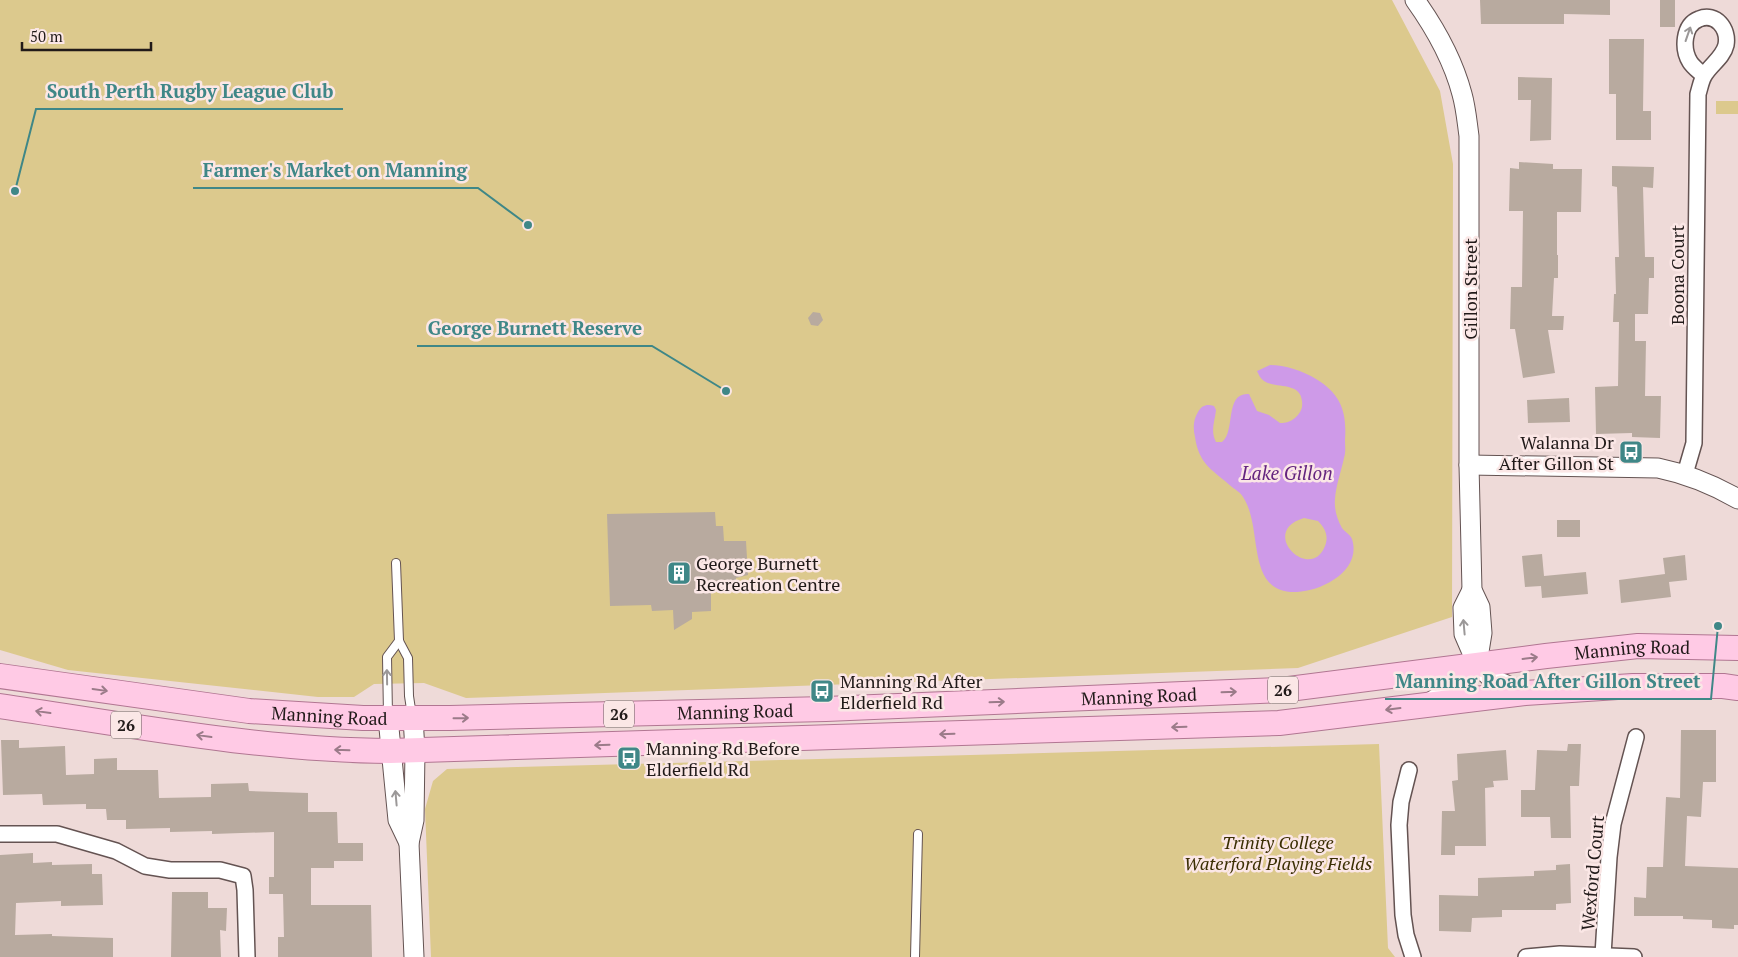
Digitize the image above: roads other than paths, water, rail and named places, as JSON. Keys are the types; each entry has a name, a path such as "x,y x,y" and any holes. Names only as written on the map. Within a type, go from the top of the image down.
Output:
{"main road":[{"name":"Manning Road","path":"0,676 249,711 346,717 413,718 826,709 1281,690 1477,664 1638,646 1738,648"},
{"name":"Manning Road","path":"0,706 252,743 325,750 390,751 1279,723 1525,693 1633,686 1723,686 1738,688"}],"street":[{"name":"Gillon Street","path":"1415,0 1438,36 1456,76 1463,95 1469,136 1469,465 1472,590 1463,608 1464,634 1477,664 1492,679 1525,693"},
{"name":"Boona Court","path":"1684,474 1694,443 1696,108 1704,76"},
{"path":"1469,465 1658,468 1684,474 1716,486 1738,499"},
{"path":"1426,705 1457,685 1477,664"},
{"path":"388,718 398,820 409,843"},
{"path":"413,718 415,750 414,820 409,843 414,957"},
{"name":"Wexford Court","path":"1603,955 1613,824 1636,737"},
{"path":"1410,770 1401,802 1399,825 1403,915 1413,957"},
{"path":"0,834 57,834 116,851 145,866 170,870 220,870 243,876 247,957"},
{"path":"1526,957 1560,954 1634,957"}],"lane":[{"path":"396,563 399,641 408,658 409,696 413,718"},
{"path":"388,718 387,657 399,641"},
{"path":"915,957 918,834"}],"water":[{"name":"Lake Gillon","path":"1270,365 1276,365 1305,373 1325,385 1331,391 1341,405 1343,412 1345,421 1345,454 1336,489 1335,506 1337,518 1342,528 1352,539 1354,550 1346,569 1338,577 1318,588 1307,591 1280,590 1269,582 1262,571 1253,525 1243,497 1203,461 1197,446 1194,421 1201,408 1209,405 1214,406 1216,410 1213,430 1214,438 1216,442 1222,442 1229,430 1233,405 1241,395 1249,394 1257,411 1269,415 1280,423 1295,418 1302,409 1302,401 1297,391 1264,381 1257,371","holes":["1304,518 1318,521 1326,532 1325,546 1318,556 1309,559 1300,557 1286,543 1285,533 1291,525"]}],"place":[{"name":"South Perth Rugby League Club","path":"15,191"},
{"name":"Farmer's Market on Manning","path":"528,225"},
{"name":"George Burnett Reserve","path":"726,391"},
{"name":"Walanna Dr After Gillon St","path":"1631,452"},
{"name":"George Burnett Recreation Centre","path":"679,573"},
{"name":"Manning Road After Gillon Street","path":"1718,626"},
{"name":"Manning Rd After Elderfield Rd","path":"822,691"},
{"name":"Manning Rd Before Elderfield Rd","path":"629,758"}],"park label":[{"name":"Trinity College Waterford Playing Fields","path":"1278,852"}]}
